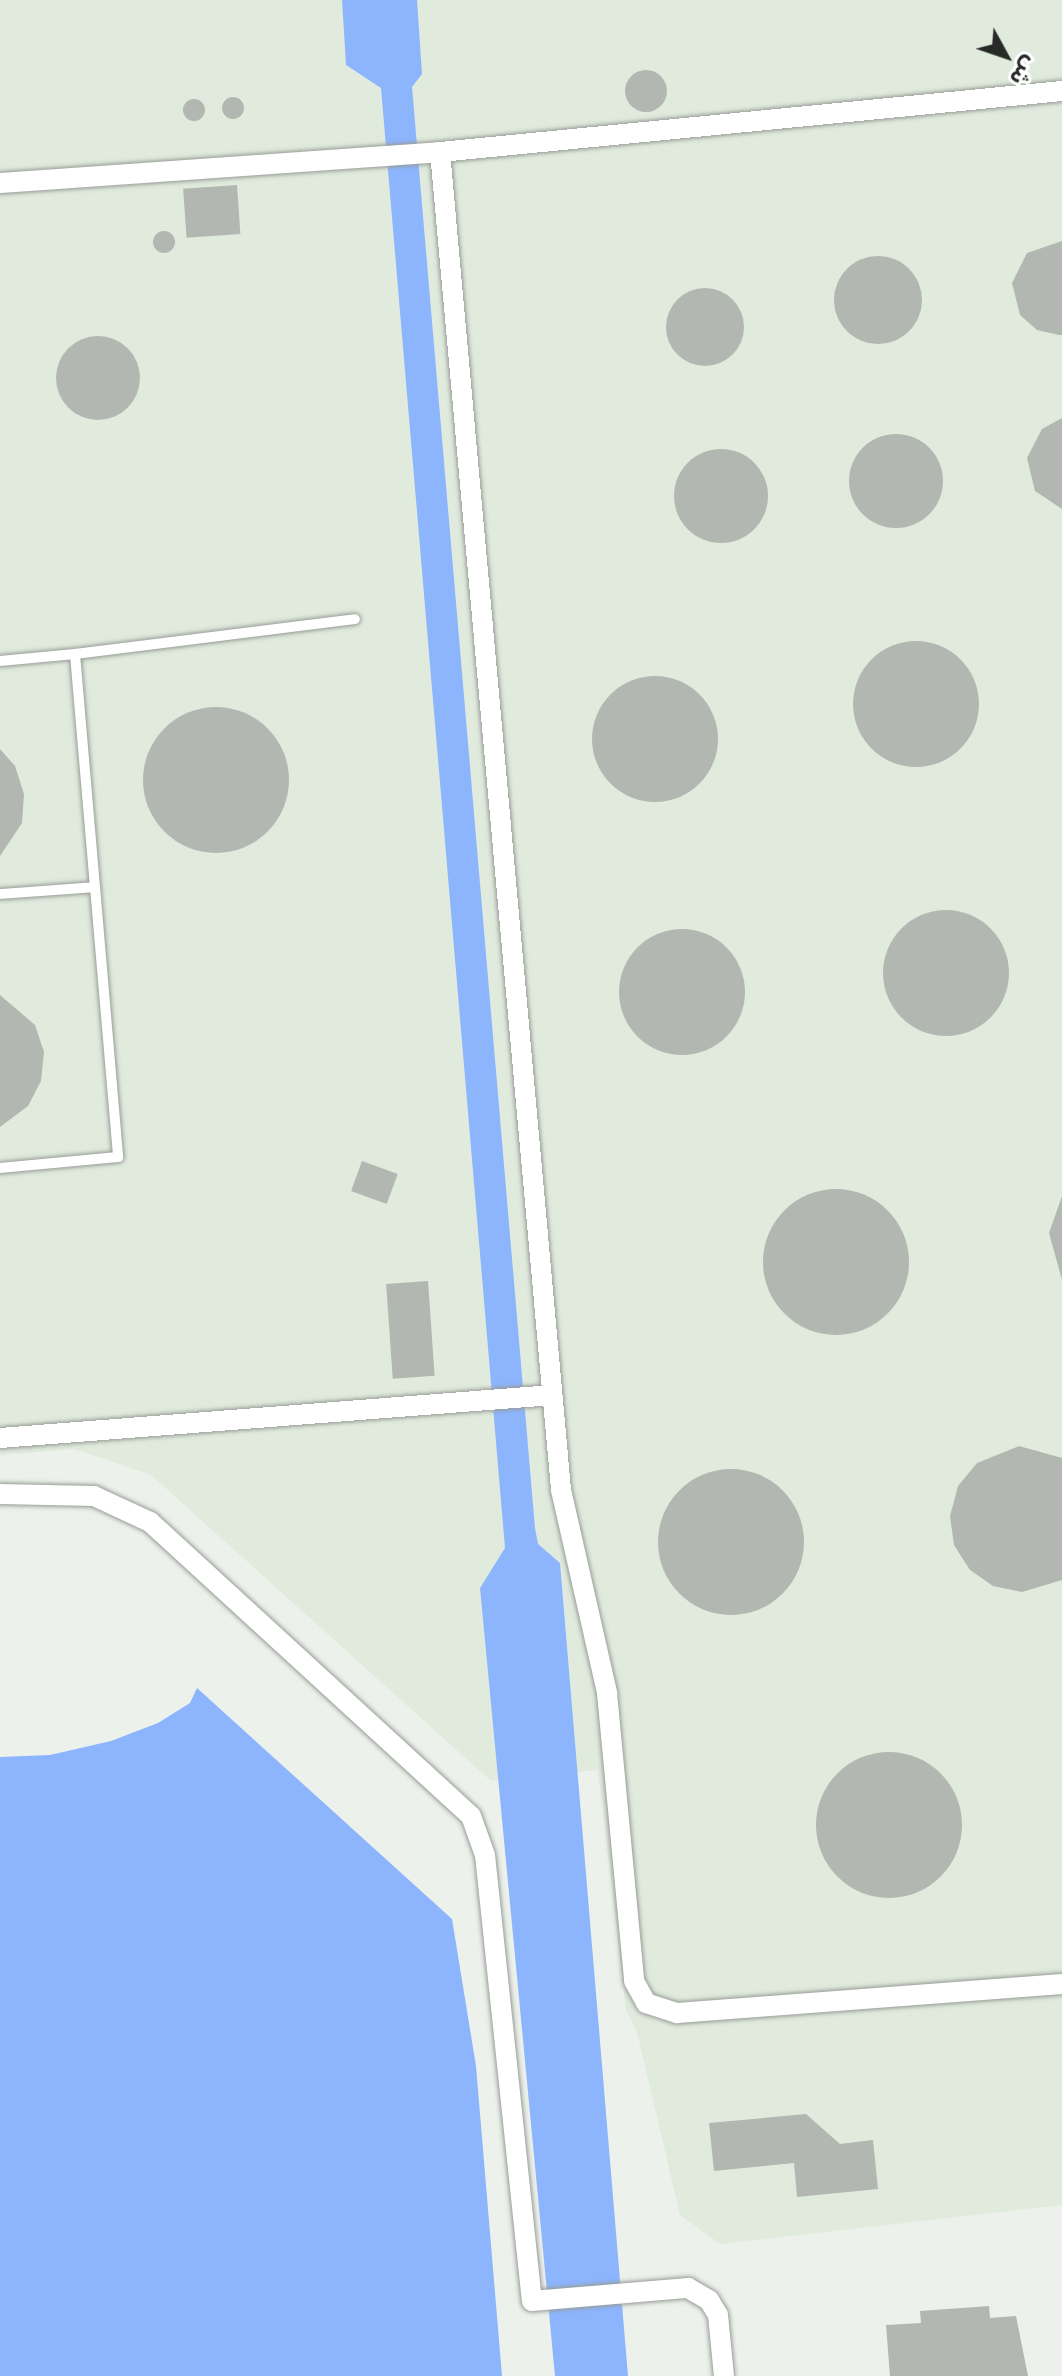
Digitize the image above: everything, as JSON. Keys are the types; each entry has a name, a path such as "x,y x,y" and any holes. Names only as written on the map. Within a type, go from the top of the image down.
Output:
{"street":[{"path":"0,183 432,152 1062,91"},
{"path":"432,152 543,1395 607,1693 634,1981 646,2003 692,2013 1062,1984"},
{"path":"0,1438 543,1395"},
{"path":"0,1494 94,1496 150,1522 471,1816 485,1855 532,2301 688,2288 709,2300 718,2315 724,2376"}],"lane":[{"path":"0,661 355,619"},
{"path":"0,1168 118,1157 75,654"},
{"path":"0,894 95,887"}],"shaded area":[{"path":"0,0 1062,0 1062,2205 720,2244 680,2215 637,2032 626,2010 598,1770 491,1781 151,1475 74,1449 0,1455"}],"water":[{"path":"342,0 417,0 422,74 412,87 535,1528 538,1544 560,1563 628,2376 555,2376 480,1588 505,1548 381,88 346,65"},
{"path":"197,1688 452,1919 476,2066 502,2376 0,2376 0,1757 50,1755 111,1741 158,1723 190,1703"}],"building":[{"path":"646,70 661,76 667,91 661,106 646,112 631,106 625,91 631,76"},
{"path":"233,97 241,100 244,108 241,116 233,119 225,116 222,108 225,100"},
{"path":"194,99 202,102 205,110 202,118 194,121 186,118 183,110 186,102"},
{"path":"237,185 240,234 187,238 183,189"},
{"path":"164,231 172,234 175,242 172,250 164,253 156,250 153,242 156,234"},
{"path":"1062,241 1062,335 1059,335 1037,330 1020,315 1012,283 1027,253"},
{"path":"878,256 895,260 909,269 918,283 922,300 918,317 909,331 895,340 878,344 861,340 847,331 838,317 834,300 838,283 847,269 861,260"},
{"path":"705,288 720,291 733,299 741,312 744,327 741,342 733,355 720,363 705,366 690,363 677,355 669,342 666,327 669,312 677,299 690,291"},
{"path":"90,336 106,336 122,343 133,354 140,378 137,394 128,408 106,420 90,420 74,413 63,402 56,386 56,370 63,354 74,343"},
{"path":"1062,418 1062,509 1035,491 1027,458 1042,429"},
{"path":"896,434 914,438 929,448 939,463 943,481 939,499 929,514 914,524 896,528 878,524 863,514 853,499 849,481 853,463 863,448 878,438"},
{"path":"721,449 739,453 754,463 764,478 768,496 764,514 754,529 739,539 721,543 703,539 688,529 678,514 674,496 678,478 688,463 703,453"},
{"path":"916,641 940,646 961,659 974,680 979,704 974,728 961,749 940,762 916,767 892,762 871,749 858,728 853,704 858,680 871,659 892,646"},
{"path":"655,676 679,681 700,694 713,715 718,739 713,763 700,784 679,797 655,802 631,797 610,784 597,763 592,739 597,715 610,694 631,681"},
{"path":"216,707 244,713 268,728 283,752 289,780 283,808 268,832 244,847 216,853 188,847 164,832 149,808 143,780 149,752 164,728 188,713"},
{"path":"0,749 15,766 24,794 22,823 0,856"},
{"path":"946,910 970,915 991,928 1004,949 1009,973 1004,997 991,1018 970,1031 946,1036 922,1031 901,1018 888,997 883,973 888,949 901,928 922,915"},
{"path":"682,929 706,934 727,947 740,968 745,992 740,1016 727,1037 706,1050 682,1055 658,1050 637,1037 624,1016 619,992 624,968 637,947 658,934"},
{"path":"0,995 35,1025 44,1052 41,1081 28,1106 0,1127"},
{"path":"362,1161 398,1174 387,1204 351,1191"},
{"path":"836,1189 864,1195 887,1211 903,1234 909,1262 903,1290 887,1313 864,1329 836,1335 808,1329 785,1313 769,1290 763,1262 769,1234 785,1211 808,1195"},
{"path":"1062,1196 1062,1280 1049,1233"},
{"path":"428,1281 435,1376 393,1379 386,1284"},
{"path":"1019,1446 1062,1458 1062,1580 1022,1592 993,1586 970,1570 954,1545 950,1516 958,1486 977,1463"},
{"path":"731,1469 759,1475 782,1491 798,1514 804,1542 798,1570 782,1593 759,1609 731,1615 703,1609 680,1593 664,1570 658,1542 664,1514 680,1491 703,1475"},
{"path":"889,1752 917,1758 940,1774 956,1797 962,1825 956,1853 940,1876 917,1892 889,1898 861,1892 838,1876 822,1853 816,1825 822,1797 838,1774 861,1758"},
{"path":"806,2114 840,2144 873,2140 878,2189 797,2197 794,2163 714,2171 709,2123"},
{"path":"989,2306 990,2318 1016,2316 1028,2376 890,2376 886,2325 921,2323 920,2311"}]}
